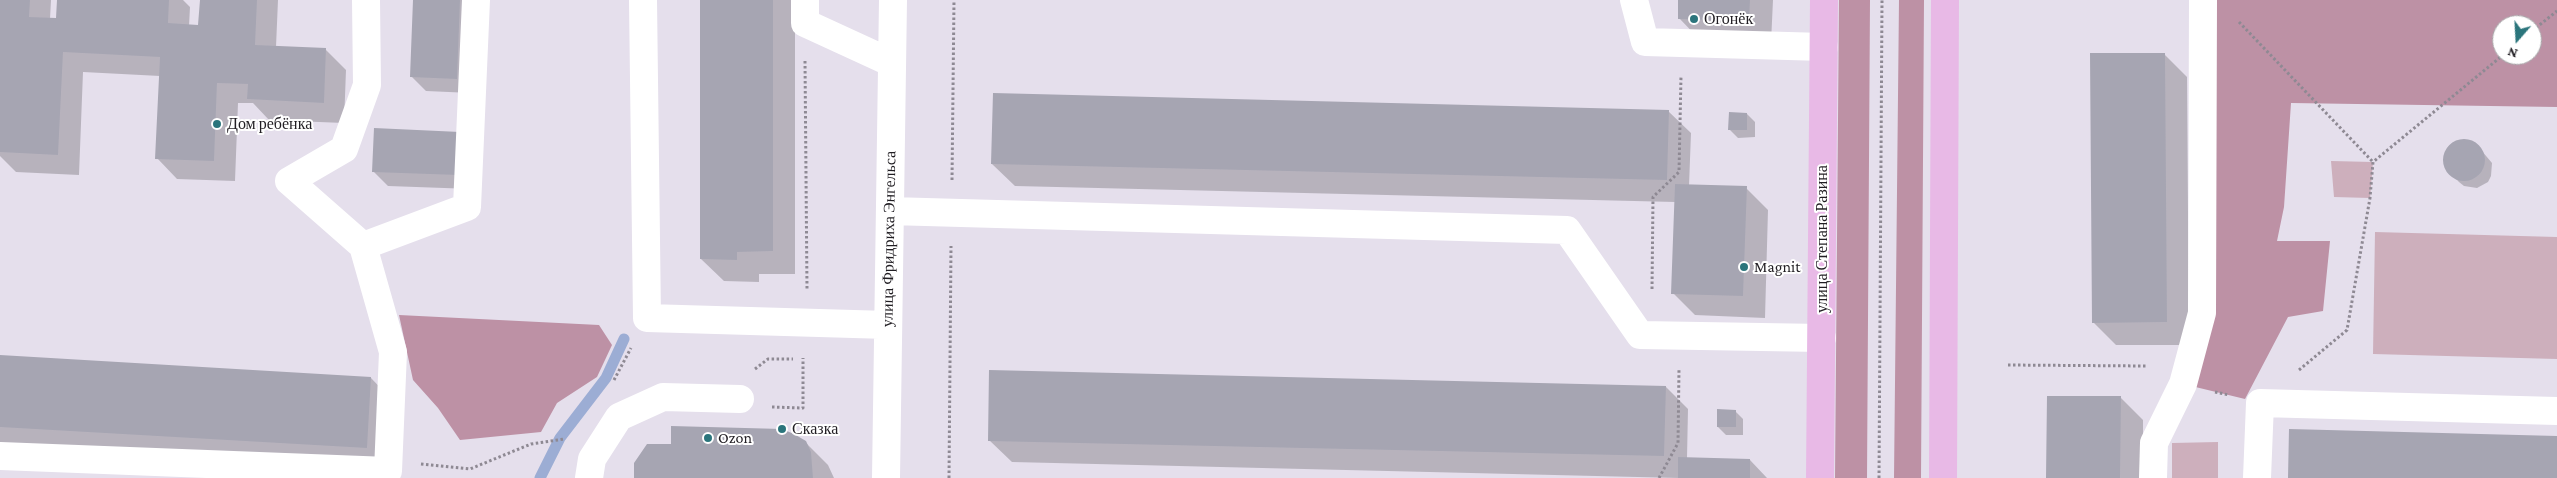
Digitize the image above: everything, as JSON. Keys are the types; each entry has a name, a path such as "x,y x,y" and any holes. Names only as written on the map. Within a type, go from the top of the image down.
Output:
{"main road":[{"name":"улица Степана Разина","path":"1820,478 1824,0"},
{"path":"1943,478 1945,0"}],"street":[{"path":"0,456 295,473 388,471 393,352 363,246 288,181 344,149 367,85 366,0"},
{"path":"363,246 468,206 476,0"},
{"path":"643,0 647,318 888,325"},
{"name":"улица Фридриха Энгельса","path":"886,478 893,0"},
{"path":"1634,0 1645,42 1824,47"},
{"path":"2153,478 2154,443 2183,384 2202,313 2203,0"},
{"path":"805,11 892,63"},
{"path":"890,212 1567,230 1640,335 1822,338"},
{"path":"589,478 592,459 620,417 663,397 740,399"},
{"path":"2257,478 2260,403 2557,411"}],"path":[{"path":"1879,478 1882,0"},
{"path":"2542,23 2557,10"},
{"path":"805,11 808,322"},
{"path":"2238,21 2373,162"},
{"path":"1651,336 1653,197 1679,172 1681,43"},
{"path":"2183,384 2260,403 2347,330 2370,198 2373,162 2492,64"},
{"path":"1660,478 1678,443 1680,336"},
{"path":"768,359 803,359 803,408 741,406 740,399 740,379 768,359"},
{"path":"2008,366 2146,366"},
{"path":"388,471 423,464 470,469 531,444 560,438 570,441"}],"shaded area":[{"path":"1839,0 1870,0 1867,478 1835,478"},
{"path":"1899,0 1924,0 1921,478 1894,478"},
{"path":"2203,0 2557,0 2557,107 2291,103 2284,207 2277,241 2330,241 2323,311 2288,317 2245,399 2183,384 2202,313"},
{"path":"2331,161 2373,162 2370,198 2334,197"},
{"path":"2375,232 2557,237 2557,359 2373,354"},
{"path":"399,315 599,325 612,345 597,377 557,403 541,432 460,440 438,408 413,380"},
{"path":"2218,442 2218,478 2172,478 2172,443"}],"building":[{"path":"0,0 30,0 29,17 56,18 57,0 169,0 168,23 198,25 200,0 257,0 255,45 326,48 324,103 247,99 248,84 217,83 214,161 155,159 160,57 63,52 58,155 0,152"},
{"path":"413,0 460,0 457,79 410,77"},
{"path":"700,0 773,0 773,251 737,252 737,260 700,259"},
{"path":"1678,0 1750,0 1749,21 1678,19"},
{"path":"2090,53 2165,53 2167,322 2092,323"},
{"path":"993,93 1669,110 1667,180 991,164"},
{"path":"1729,112 1747,113 1747,130 1728,130"},
{"path":"374,128 460,132 458,175 372,172"},
{"path":"2464,139 2479,145 2485,160 2479,175 2464,181 2449,175 2443,160 2449,145"},
{"path":"1675,184 1747,186 1743,296 1671,294"},
{"path":"0,355 371,377 367,448 0,427"},
{"path":"989,370 1666,386 1664,456 988,441"},
{"path":"2047,396 2121,396 2120,478 2046,478"},
{"path":"1717,409 1736,410 1736,427 1717,427"},
{"path":"671,426 782,429 806,441 811,452 813,478 634,478 634,463 647,444 671,444"},
{"path":"2289,429 2557,436 2557,478 2288,478"},
{"path":"1678,457 1750,459 1750,478 1678,478"}],"waterway":[{"path":"540,478 560,438 606,378 624,339"}],"place":[{"name":"Огонёк","path":"1694,19"},
{"name":"Дом ребёнка","path":"217,124"},
{"name":"Magnit","path":"1744,267"},
{"name":"Сказка","path":"782,429"},
{"name":"Ozon","path":"708,438"}]}
